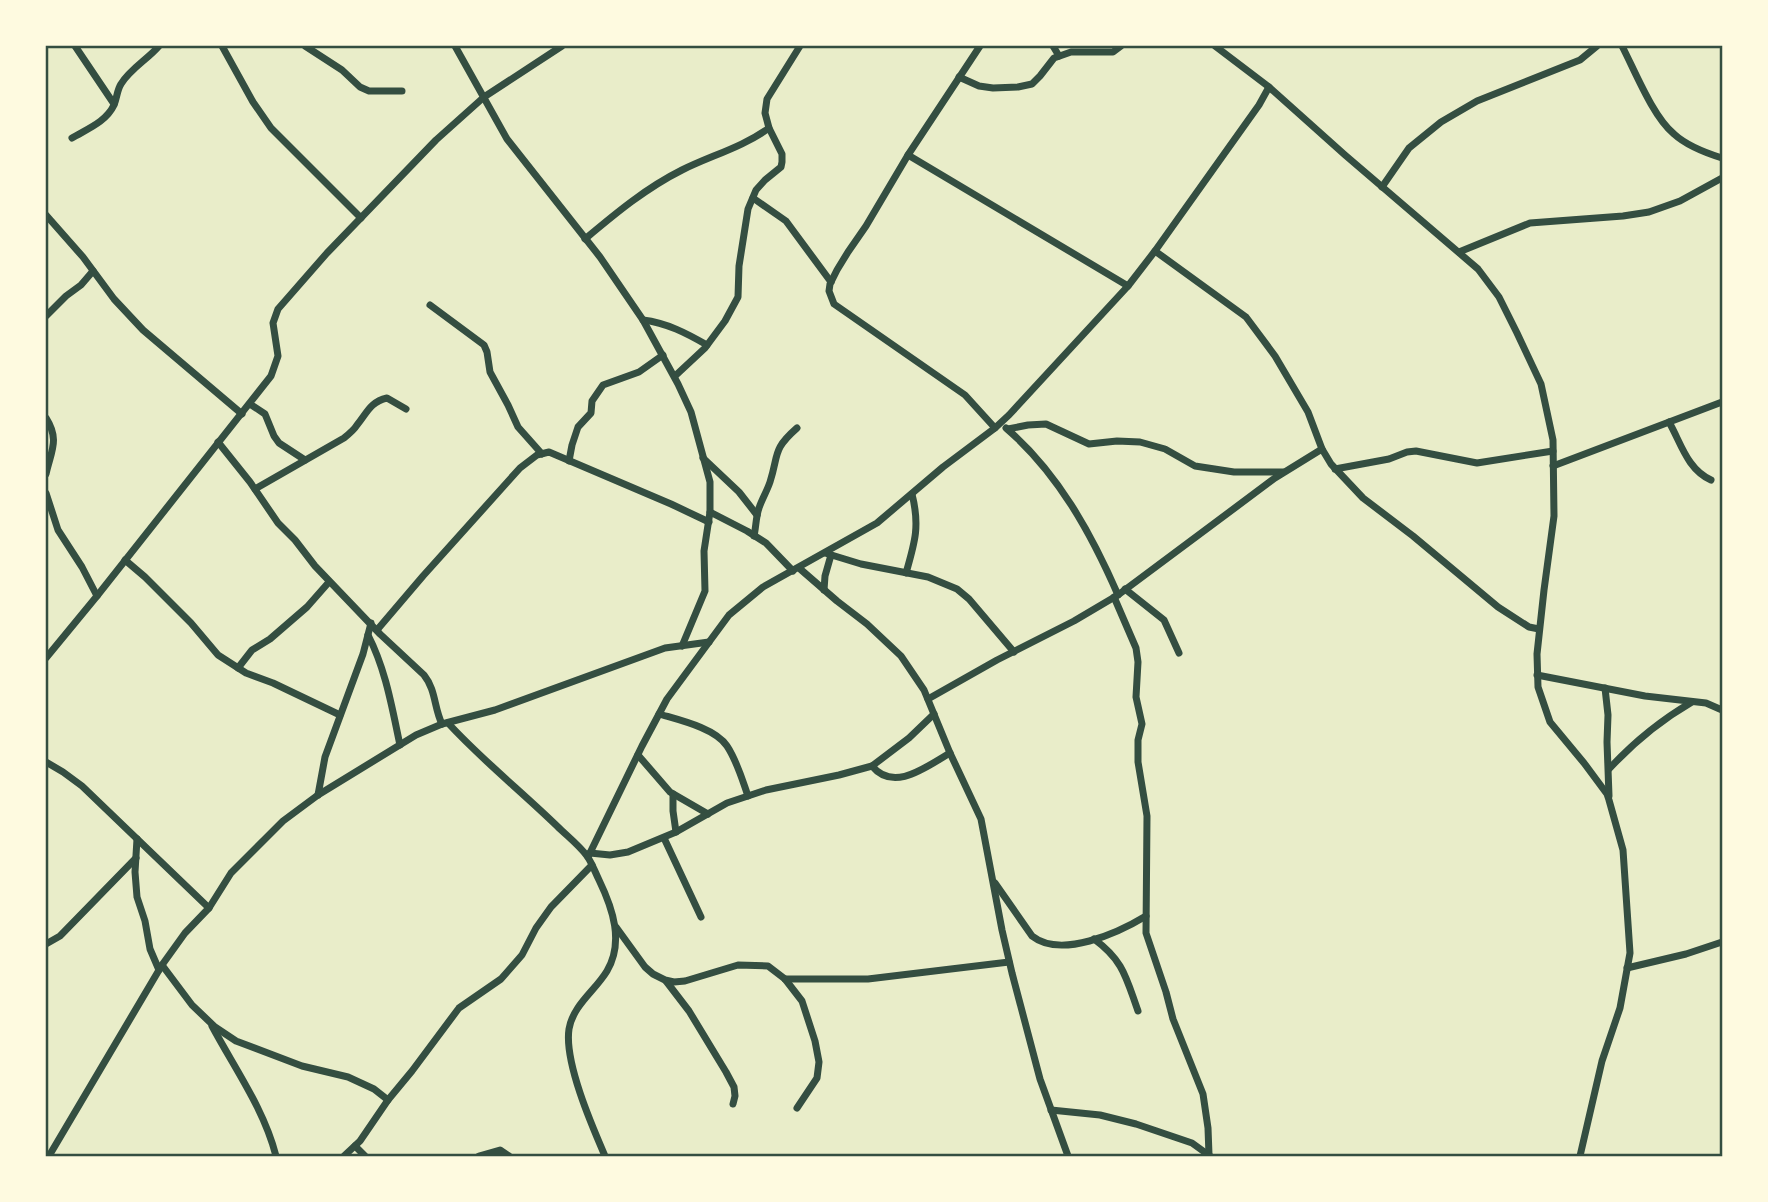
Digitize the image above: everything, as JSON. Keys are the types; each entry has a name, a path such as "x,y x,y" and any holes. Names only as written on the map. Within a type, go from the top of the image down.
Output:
{"street":[{"path":"75,46 114,104"},
{"path":"72,138 108,114 121,84 159,46"},
{"path":"222,46 253,102 271,128 361,218"},
{"path":"305,46 342,70 360,87 369,91 402,91"},
{"path":"455,46 507,139 600,257 643,320 675,376 691,412 710,482 710,512 704,551 705,591 682,646"},
{"path":"46,658 271,376 278,356 272,323 278,309 436,140 484,97 562,46"},
{"path":"675,376 707,345 725,321 738,297 739,266 748,209 755,190 782,162 782,154 765,113 767,99 800,46"},
{"path":"980,46 848,251 828,291 834,304 965,395 998,425 1008,429 1022,442 1063,491 1101,555 1119,594 1138,662 1136,697 1142,724 1138,740 1138,762 1147,816 1146,933 1173,1018 1203,1094 1210,1156"},
{"path":"1053,46 1059,56"},
{"path":"959,77 979,86 993,88 1032,84 1054,58 1070,52 1113,52 1121,46"},
{"path":"1215,46 1269,87 1459,252 1478,269 1499,297 1541,384 1553,440 1554,516 1539,629 1538,687 1550,722 1584,763 1609,800"},
{"path":"1382,187 1409,148 1441,122 1476,101 1580,60 1597,46"},
{"path":"1622,46 1661,121 1692,146 1723,158"},
{"path":"589,855 667,699 729,615 764,587 828,554 877,523 998,425 1023,401 1128,286 1259,105 1269,87"},
{"path":"585,239 650,187 755,138 769,128"},
{"path":"908,155 1128,286"},
{"path":"1459,252 1530,223 1649,212 1680,201 1723,177"},
{"path":"752,198 786,221 831,282"},
{"path":"46,215 114,299 143,330 242,414"},
{"path":"1155,251 1246,317 1275,356 1308,412 1322,449 1335,470 1363,498 1497,607 1529,627 1539,629"},
{"path":"46,316 93,271"},
{"path":"430,305 484,345 490,372 518,427 542,454"},
{"path":"643,320 660,322 707,345"},
{"path":"569,461 578,427 591,413 592,401 603,385 639,372 663,355"},
{"path":"255,489 344,438 377,400 387,398 406,409"},
{"path":"1553,466 1723,402"},
{"path":"250,404 265,414 279,443 305,460"},
{"path":"46,418 54,432 46,474"},
{"path":"1669,422 1686,456 1701,475 1711,480"},
{"path":"1008,429 1046,424 1090,443 1140,442 1165,449 1195,466 1234,472 1286,472"},
{"path":"754,536 758,509 769,485 774,457 778,447 796,428"},
{"path":"218,442 278,523 329,582 429,681 438,716 589,855 616,926 645,967 653,974 674,982 738,965 768,966 785,979 802,1001 819,1062 817,1079 797,1108"},
{"path":"928,699 1119,594 1286,472 1322,449"},
{"path":"1335,470 1416,451 1477,463 1553,451"},
{"path":"377,631 497,492 537,455 548,452 709,522"},
{"path":"702,458 739,492 757,515"},
{"path":"46,493 58,530 97,596"},
{"path":"906,573 917,527 912,495"},
{"path":"710,512 765,543 867,624 901,656 924,690 981,819 1009,962 1040,1079 1068,1157"},
{"path":"828,554 928,578 957,589 969,599 1014,652"},
{"path":"824,590 828,554"},
{"path":"125,560 191,622 218,655 246,673 340,715"},
{"path":"238,668 252,650 270,639 307,607 329,582"},
{"path":"1119,594 1164,620 1179,653"},
{"path":"318,795 325,757 363,654 371,623"},
{"path":"368,635 380,664 400,745"},
{"path":"49,1157 161,967 209,908 231,873 283,821 318,795 416,735 445,723 495,710 665,649 709,642"},
{"path":"1537,676 1645,696 1706,703 1723,710"},
{"path":"1580,1157 1602,1061 1620,1008 1630,953 1623,850 1609,800 1605,688"},
{"path":"1609,769 1631,746 1677,710 1693,701"},
{"path":"659,714 713,733 726,743 735,759 748,796"},
{"path":"589,855 628,852 664,838 727,803 777,788 872,766 934,715"},
{"path":"872,766 878,774 895,778 909,775 950,753"},
{"path":"638,755 673,794 708,814"},
{"path":"46,762 82,786 209,908"},
{"path":"673,794 676,832"},
{"path":"664,838 701,917"},
{"path":"137,839 137,897 150,949 192,1005 236,1041 302,1066 348,1077 374,1089 387,1100"},
{"path":"46,944 60,936 136,858"},
{"path":"344,1157 360,1141 387,1100 458,1008 502,979 522,955 551,907 592,865"},
{"path":"992,879 1032,936 1040,942 1052,945 1094,939 1125,928 1146,916"},
{"path":"606,1157 590,1123 568,1044 569,1026 576,1010 607,971 616,947 616,926"},
{"path":"1094,939 1109,950 1119,963 1138,1011"},
{"path":"1627,968 1723,942"},
{"path":"785,979 868,979 1009,962"},
{"path":"665,980 689,1011 726,1072 736,1096 733,1104"},
{"path":"210,1022 241,1074 270,1134 276,1157"},
{"path":"1051,1110 1100,1115 1136,1124 1192,1143 1210,1156"},
{"path":"355,1146 365,1157"},
{"path":"479,1157 500,1150 509,1157"}]}
